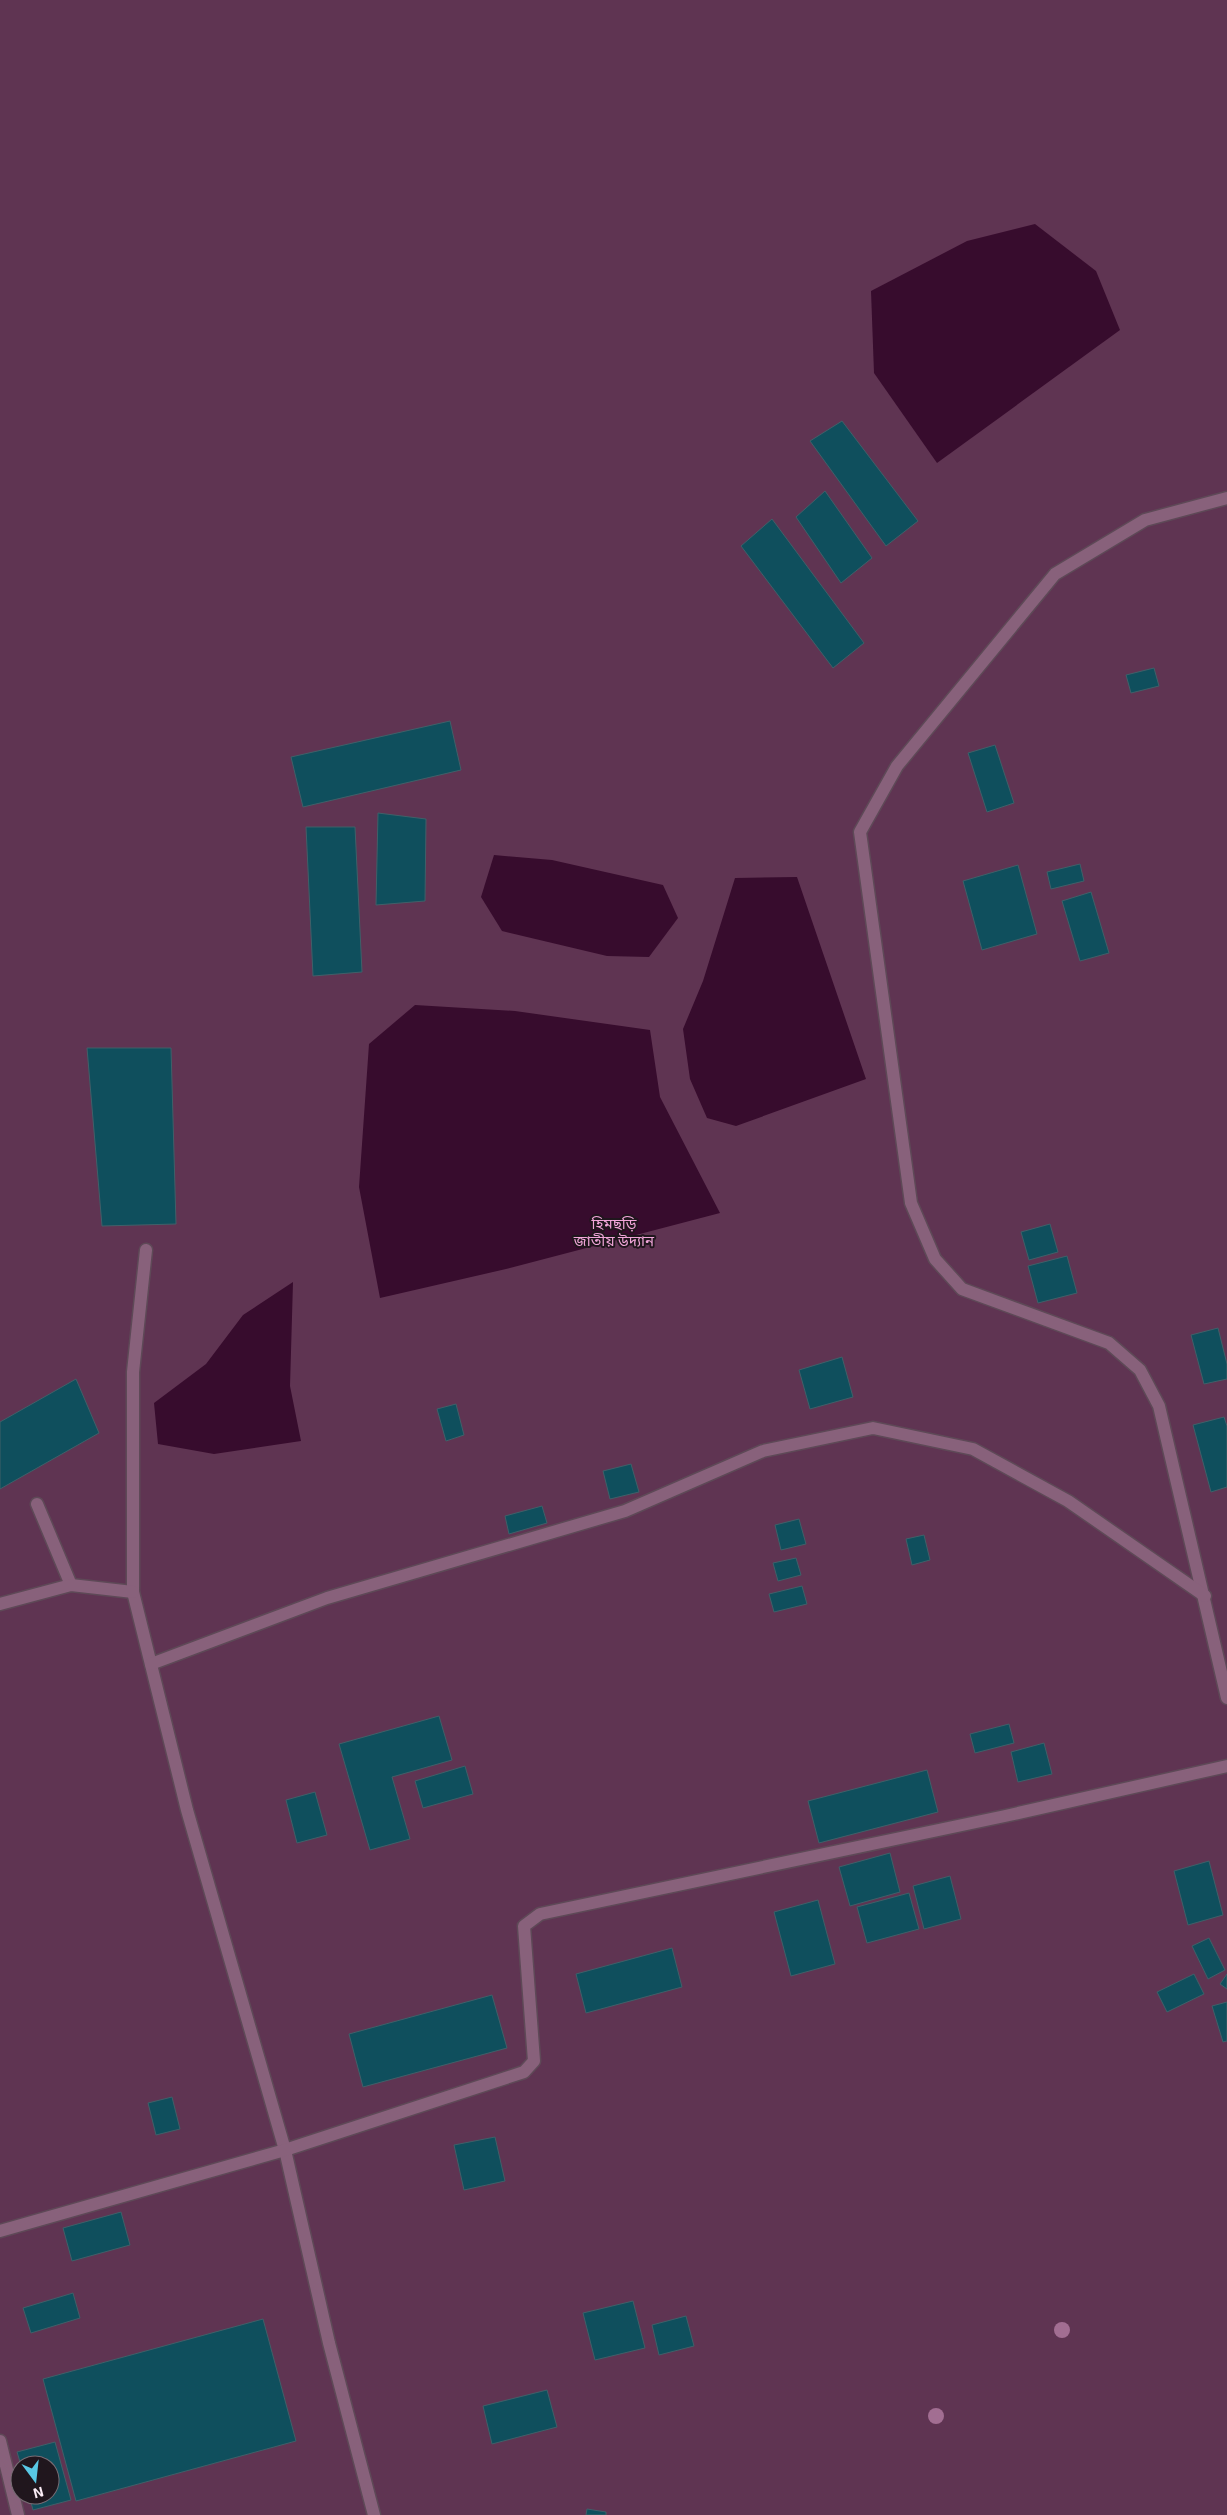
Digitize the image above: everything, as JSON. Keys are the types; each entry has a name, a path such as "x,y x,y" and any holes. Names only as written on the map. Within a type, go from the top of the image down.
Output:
{"street":[{"path":"1227,498 1145,520 1055,574 898,766 860,832 911,1203 935,1259 962,1289 1109,1343 1140,1370 1159,1406 1227,1698"},
{"path":"146,1250 132,1372 133,1592 187,1810 285,2150 329,2343 374,2515"},
{"path":"151,1664 327,1598 625,1510 763,1451 873,1428 973,1450 1068,1500 1204,1596"},
{"path":"37,1504 71,1585"},
{"path":"0,1604 71,1585 133,1592"},
{"path":"0,2231 285,2150 524,2072 534,2061 524,1926 540,1914 1005,1816 1227,1766"},
{"path":"0,2441 18,2515"}],"green space":[{"name":"হিমছড়ি জাতীয় উদ্যান","path":"0,0 1227,0 1227,2515 0,2515"}],"shaded area":[{"path":"1035,224 1096,271 1120,330 937,463 874,373 871,291 967,241"},
{"path":"494,855 552,860 663,885 678,918 649,957 607,956 502,931 481,897"},
{"path":"797,877 866,1079 736,1126 707,1118 690,1079 683,1029 703,981 735,878"},
{"path":"415,1005 515,1011 650,1030 660,1097 720,1213 506,1269 380,1298 359,1187 369,1044"},
{"path":"293,1282 290,1386 301,1441 214,1454 158,1444 154,1403 206,1364 243,1315"}],"building":[{"path":"842,421 918,521 886,546 810,441"},
{"path":"825,491 872,558 841,583 796,517"},
{"path":"772,519 864,643 833,668 741,546"},
{"path":"1154,668 1159,686 1131,693 1126,675"},
{"path":"450,721 461,770 303,807 291,757"},
{"path":"995,745 1014,803 987,812 968,753"},
{"path":"378,813 426,819 425,901 376,905"},
{"path":"306,827 355,827 362,972 313,976"},
{"path":"1080,864 1084,881 1051,889 1047,872"},
{"path":"1018,865 1037,934 982,950 963,881"},
{"path":"1091,892 1109,953 1080,961 1062,901"},
{"path":"87,1048 171,1048 176,1224 102,1226"},
{"path":"1050,1224 1058,1252 1029,1260 1021,1232"},
{"path":"1067,1256 1077,1293 1038,1303 1028,1266"},
{"path":"1218,1328 1227,1364 1227,1379 1204,1384 1191,1335"},
{"path":"842,1357 853,1397 810,1409 799,1370"},
{"path":"76,1379 99,1433 0,1489 0,1422"},
{"path":"456,1404 464,1435 446,1441 437,1409"},
{"path":"1224,1417 1227,1426 1227,1487 1211,1492 1193,1425"},
{"path":"631,1464 639,1492 610,1499 603,1471"},
{"path":"542,1506 547,1523 509,1534 505,1516"},
{"path":"799,1519 806,1544 781,1550 775,1525"},
{"path":"924,1535 930,1560 912,1565 906,1539"},
{"path":"796,1558 801,1575 778,1581 773,1563"},
{"path":"802,1586 807,1604 774,1612 769,1594"},
{"path":"439,1716 452,1760 392,1777 410,1839 370,1850 339,1744"},
{"path":"1009,1724 1014,1743 975,1753 970,1734"},
{"path":"1044,1743 1052,1774 1018,1782 1011,1752"},
{"path":"465,1766 473,1794 423,1808 415,1781"},
{"path":"927,1770 938,1812 819,1843 808,1801"},
{"path":"315,1792 327,1835 297,1843 286,1800"},
{"path":"890,1853 900,1892 850,1906 839,1867"},
{"path":"1209,1861 1223,1915 1188,1925 1174,1871"},
{"path":"950,1876 961,1919 924,1929 913,1886"},
{"path":"909,1893 919,1929 867,1943 857,1907"},
{"path":"818,1900 835,1964 791,1976 774,1912"},
{"path":"1209,1938 1225,1970 1208,1979 1192,1946"},
{"path":"672,1948 682,1987 586,2013 576,1974"},
{"path":"1194,1974 1204,1994 1167,2012 1157,1992"},
{"path":"1227,1974 1227,1989 1220,1984"},
{"path":"492,1995 507,2048 363,2087 349,2034"},
{"path":"1227,2002 1227,2041 1223,2042 1212,2006"},
{"path":"172,2097 180,2129 156,2135 148,2103"},
{"path":"495,2137 505,2181 464,2190 454,2145"},
{"path":"121,2212 130,2245 72,2261 63,2228"},
{"path":"73,2293 80,2318 31,2333 23,2308"},
{"path":"633,2301 645,2348 595,2360 583,2313"},
{"path":"686,2316 694,2346 659,2355 652,2325"},
{"path":"263,2319 296,2441 76,2501 43,2379"},
{"path":"547,2390 557,2427 492,2444 483,2406"},
{"path":"55,2442 59,2455 18,2455 17,2452"},
{"path":"60,2460 71,2500 60,2503"},
{"path":"32,2505 52,2505 33,2510"},
{"path":"587,2509 606,2512 606,2515 586,2515"}]}
